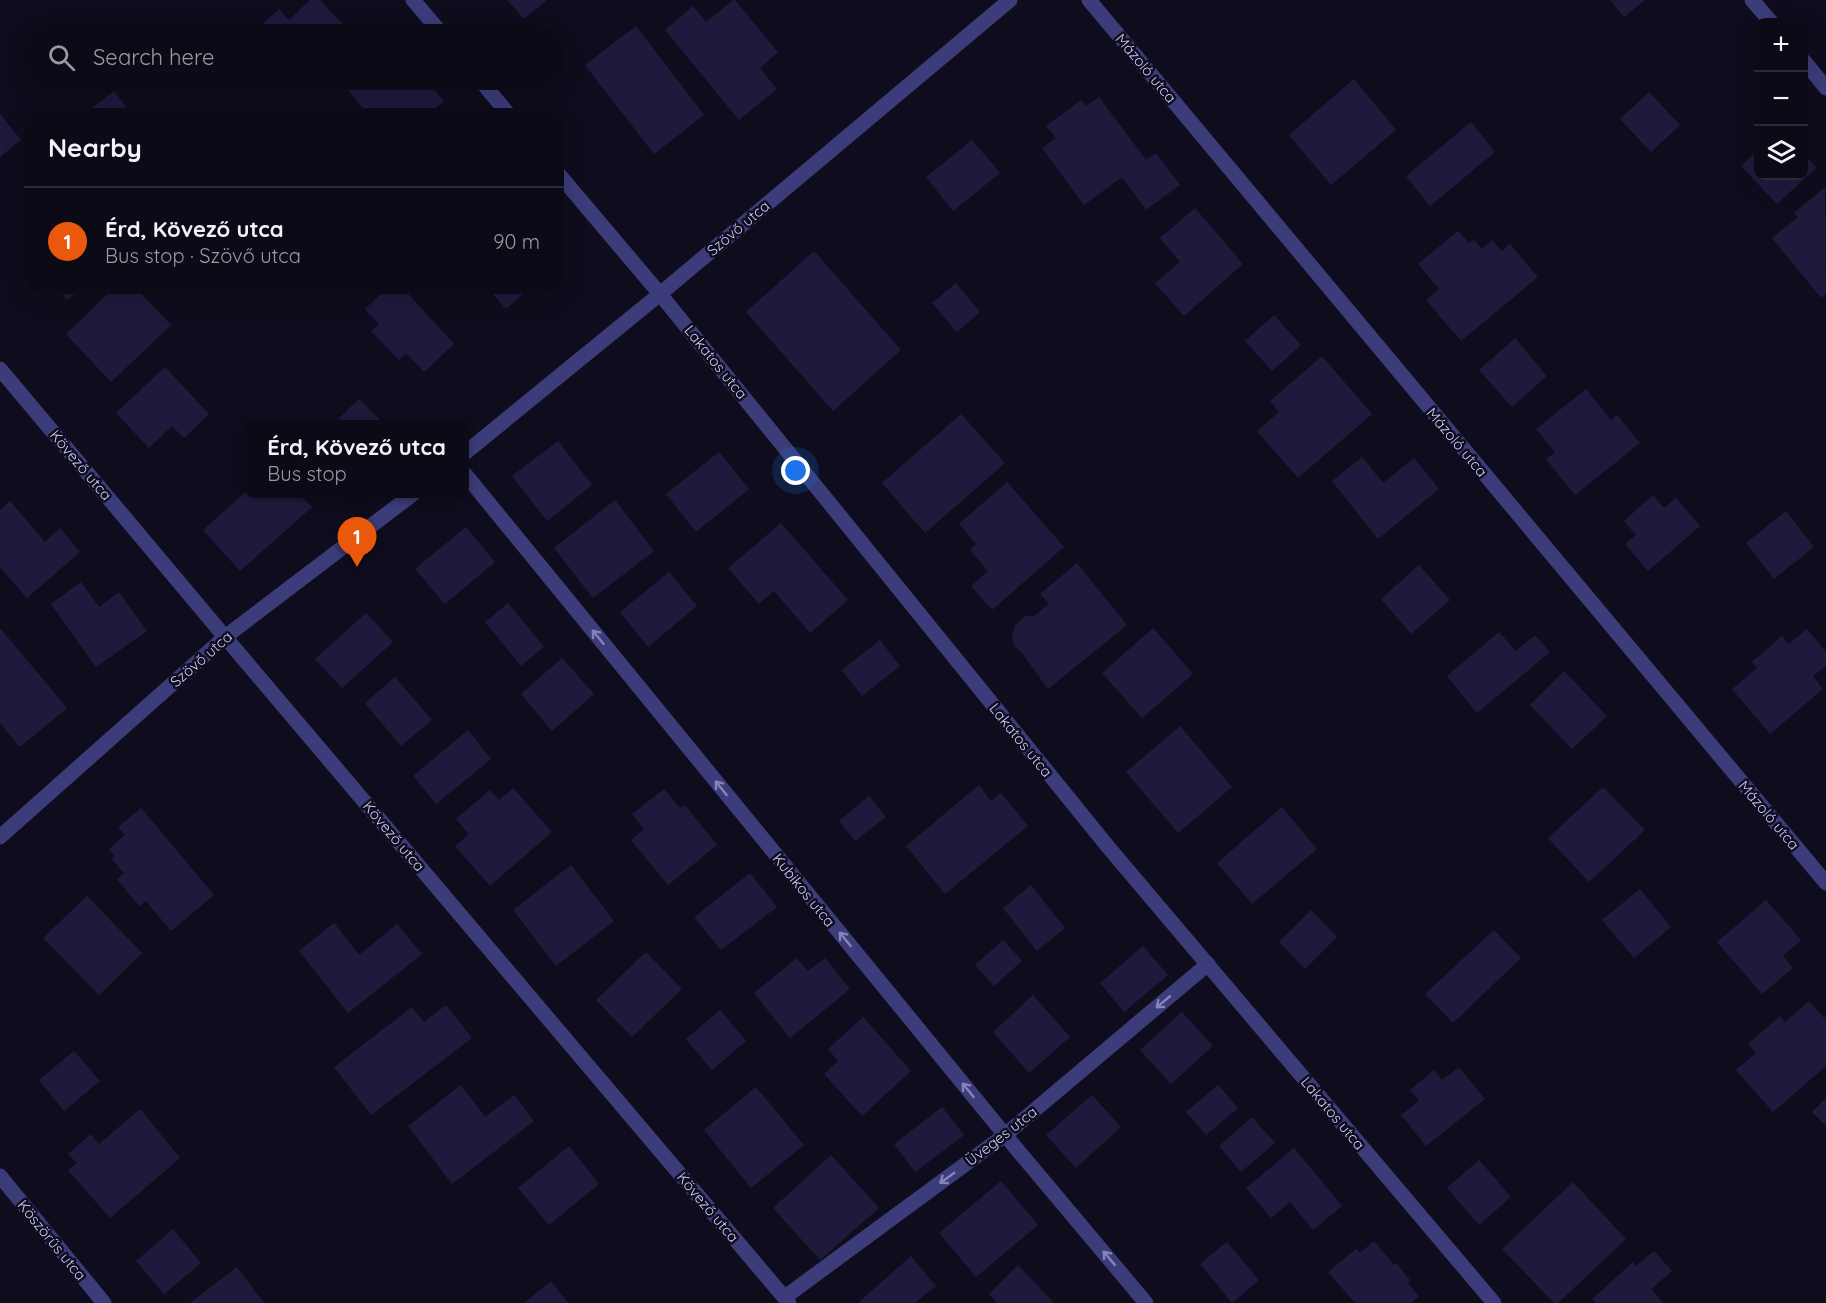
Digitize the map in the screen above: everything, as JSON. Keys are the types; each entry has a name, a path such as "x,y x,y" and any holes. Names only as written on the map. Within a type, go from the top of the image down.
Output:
{"street":[{"path":"413,0 433,24"},
{"name":"Szövő utca","path":"469,450 660,294 1010,0"},
{"name":"Mázoló utca","path":"1089,0 1826,883"},
{"path":"1752,0 1768,18"},
{"path":"1808,68 1826,88"},
{"path":"488,90 503,108"},
{"name":"Lakatos utca","path":"564,180 660,294 1109,848 1494,1303"},
{"name":"Kövező utca","path":"0,369 787,1300"},
{"name":"Kubikos utca","path":"469,479 1005,1135 1146,1303"},
{"name":"Szövő utca","path":"0,837 225,637 408,498"},
{"name":"Üveges utca","path":"787,1300 1005,1135 1208,964"},
{"name":"Köszörűs utca","path":"0,1176 104,1303"}],"building":[{"path":"310,0 320,0 342,24 263,24 279,9 289,20"},
{"path":"507,0 547,0 524,19"},
{"path":"733,0 778,52 760,68 777,89 739,120 665,30 693,6 706,22"},
{"path":"1610,0 1645,0 1624,17"},
{"path":"636,26 704,115 654,154 585,65"},
{"path":"1354,79 1396,130 1331,185 1289,135"},
{"path":"348,90 435,90 444,101 436,108 363,108"},
{"path":"114,91 127,108 92,108"},
{"path":"1649,92 1680,125 1651,152 1620,119"},
{"path":"1099,97 1146,160 1156,153 1180,185 1146,210 1122,177 1084,205 1042,148 1056,138 1046,126 1081,100 1086,106"},
{"path":"0,114 21,140 0,157"},
{"path":"1471,122 1495,152 1430,206 1406,176"},
{"path":"972,140 1000,173 953,211 926,177"},
{"path":"1754,154 1754,180 1741,166"},
{"path":"1808,158 1816,168 1808,175"},
{"path":"1754,180 1803,180 1777,204"},
{"path":"1825,187 1826,294 1821,298 1772,238 1798,217 1794,213"},
{"path":"1195,208 1243,264 1184,316 1155,283 1180,262 1160,238"},
{"path":"1458,231 1469,243 1474,240 1482,249 1492,240 1502,251 1510,244 1538,277 1461,341 1426,300 1439,289 1418,264"},
{"path":"814,251 901,350 833,411 746,312"},
{"path":"956,283 980,312 957,332 932,303"},
{"path":"62,294 74,294 67,300"},
{"path":"108,294 142,294 171,325 111,382 66,334"},
{"path":"381,294 408,294 454,344 424,372 406,353 399,360 371,331 379,324 365,309"},
{"path":"493,294 523,294 506,309"},
{"path":"1274,315 1301,345 1272,371 1245,341"},
{"path":"1515,338 1547,376 1512,407 1479,370"},
{"path":"1322,356 1372,414 1298,478 1257,431 1279,412 1270,401"},
{"path":"165,367 209,414 184,438 172,426 149,448 116,413"},
{"path":"1586,389 1611,420 1617,415 1640,443 1575,495 1546,459 1555,452 1536,429"},
{"path":"359,399 380,420 337,420"},
{"path":"961,414 1005,463 925,533 882,483"},
{"path":"558,441 592,485 547,521 512,476"},
{"path":"719,452 749,489 696,532 666,494"},
{"path":"1362,457 1383,483 1414,458 1439,489 1378,539 1332,481"},
{"path":"1007,482 1064,547 992,610 971,586 988,571 970,550 976,544 959,524"},
{"path":"244,493 244,498 303,498 312,507 240,571 203,530"},
{"path":"1653,495 1664,508 1676,498 1700,526 1648,571 1625,544 1636,535 1624,521"},
{"path":"615,500 654,551 593,598 554,548"},
{"path":"10,501 45,542 60,528 80,552 27,598 0,567 0,510"},
{"path":"1786,511 1814,547 1774,579 1746,543"},
{"path":"781,523 848,600 810,633 774,591 759,604 728,568"},
{"path":"466,527 495,562 445,604 415,569"},
{"path":"1077,563 1127,625 1048,689 1014,645 1012,635 1015,626 1022,619 1026,616 1034,616 1049,604 1040,594"},
{"path":"1419,565 1450,600 1411,634 1381,599"},
{"path":"669,572 697,606 648,647 620,612"},
{"path":"81,582 99,607 119,592 147,631 96,667 51,604"},
{"path":"508,603 544,647 521,666 485,622"},
{"path":"366,613 393,642 342,688 315,659"},
{"path":"0,628 67,708 20,747 0,723"},
{"path":"1153,628 1193,674 1142,718 1102,673"},
{"path":"1807,629 1826,652 1826,666 1813,676 1823,689 1770,734 1732,689 1757,668 1752,662 1782,636 1789,644"},
{"path":"1499,632 1516,651 1535,635 1550,652 1477,713 1447,676"},
{"path":"880,640 900,666 862,696 842,670"},
{"path":"562,658 594,694 552,731 521,694"},
{"path":"1564,671 1607,716 1572,749 1530,705"},
{"path":"395,677 432,720 401,746 365,703"},
{"path":"1180,726 1232,787 1178,833 1126,772"},
{"path":"468,730 491,759 436,804 413,776"},
{"path":"979,785 991,801 1001,793 1028,826 945,894 906,846"},
{"path":"1603,787 1645,830 1589,882 1548,838"},
{"path":"513,788 552,832 490,886 455,846 469,834 456,819 490,790 499,800"},
{"path":"664,789 680,808 685,805 717,845 668,885 631,840 644,829 632,814"},
{"path":"869,796 886,817 855,841 839,821"},
{"path":"1282,807 1317,849 1252,904 1217,863"},
{"path":"141,808 214,895 171,931 146,901 139,906 117,879 124,873 112,859 115,856 109,849 125,835 118,827"},
{"path":"571,865 614,921 556,966 513,910"},
{"path":"750,873 777,907 721,950 694,917"},
{"path":"1031,885 1065,928 1037,951 1003,908"},
{"path":"1640,889 1671,927 1634,958 1602,920"},
{"path":"87,896 142,953 99,995 43,938"},
{"path":"1766,900 1801,940 1783,956 1793,968 1762,994 1717,942"},
{"path":"1311,910 1337,937 1305,969 1279,942"},
{"path":"334,923 359,955 397,924 422,954 348,1013 299,951"},
{"path":"1494,930 1521,958 1453,1023 1425,994"},
{"path":"1003,940 1022,961 994,986 975,965"},
{"path":"1143,946 1168,975 1124,1012 1100,983"},
{"path":"646,952 682,989 632,1037 596,1000"},
{"path":"797,958 808,971 825,958 850,989 790,1038 754,993"},
{"path":"1033,995 1070,1037 1029,1073 993,1032"},
{"path":"1809,1001 1824,1018 1826,1016 1826,1066 1773,1112 1736,1070 1756,1053 1748,1044 1780,1016 1785,1022"},
{"path":"446,1005 472,1038 371,1115 334,1067 412,1007 424,1022"},
{"path":"720,1010 746,1041 712,1070 686,1039"},
{"path":"1182,1012 1213,1046 1171,1084 1140,1050"},
{"path":"863,1017 911,1071 862,1116 824,1074 838,1061 828,1049"},
{"path":"74,1051 100,1081 64,1111 39,1080"},
{"path":"1459,1067 1485,1099 1426,1146 1401,1115 1419,1101 1410,1090 1434,1070 1442,1080"},
{"path":"461,1085 485,1117 514,1095 534,1121 452,1184 408,1126"},
{"path":"1218,1085 1238,1108 1206,1135 1186,1112"},
{"path":"756,1087 804,1145 751,1188 704,1130"},
{"path":"1092,1095 1121,1127 1076,1168 1046,1135"},
{"path":"1826,1098 1826,1126 1812,1112"},
{"path":"942,1107 964,1135 915,1172 894,1144"},
{"path":"140,1109 180,1158 110,1218 68,1170 77,1163 68,1154 91,1134 99,1144"},
{"path":"1252,1117 1275,1143 1241,1172 1219,1146"},
{"path":"569,1146 599,1184 549,1225 518,1188"},
{"path":"1294,1148 1342,1206 1313,1230 1290,1202 1271,1218 1246,1188"},
{"path":"831,1155 879,1208 820,1260 773,1208"},
{"path":"1479,1160 1511,1197 1479,1225 1447,1188"},
{"path":"1001,1181 1038,1225 976,1277 939,1233"},
{"path":"1573,1182 1626,1239 1558,1303 1554,1303 1502,1249"},
{"path":"173,1229 201,1263 164,1294 136,1261"},
{"path":"1374,1241 1410,1280 1408,1283 1419,1296 1411,1303 1355,1303 1328,1272 1356,1249 1360,1253"},
{"path":"1227,1242 1259,1280 1232,1303 1200,1264"},
{"path":"1654,1251 1672,1271 1651,1289 1663,1303 1596,1303 1592,1299 1633,1262 1636,1266"},
{"path":"911,1256 936,1286 915,1303 858,1303"},
{"path":"1018,1265 1054,1303 997,1303 989,1294"},
{"path":"237,1267 264,1303 190,1303"},
{"path":"551,1281 568,1303 524,1303"}],"place":[{"name":"Érd, Kövező utca","path":"357,567"}]}
